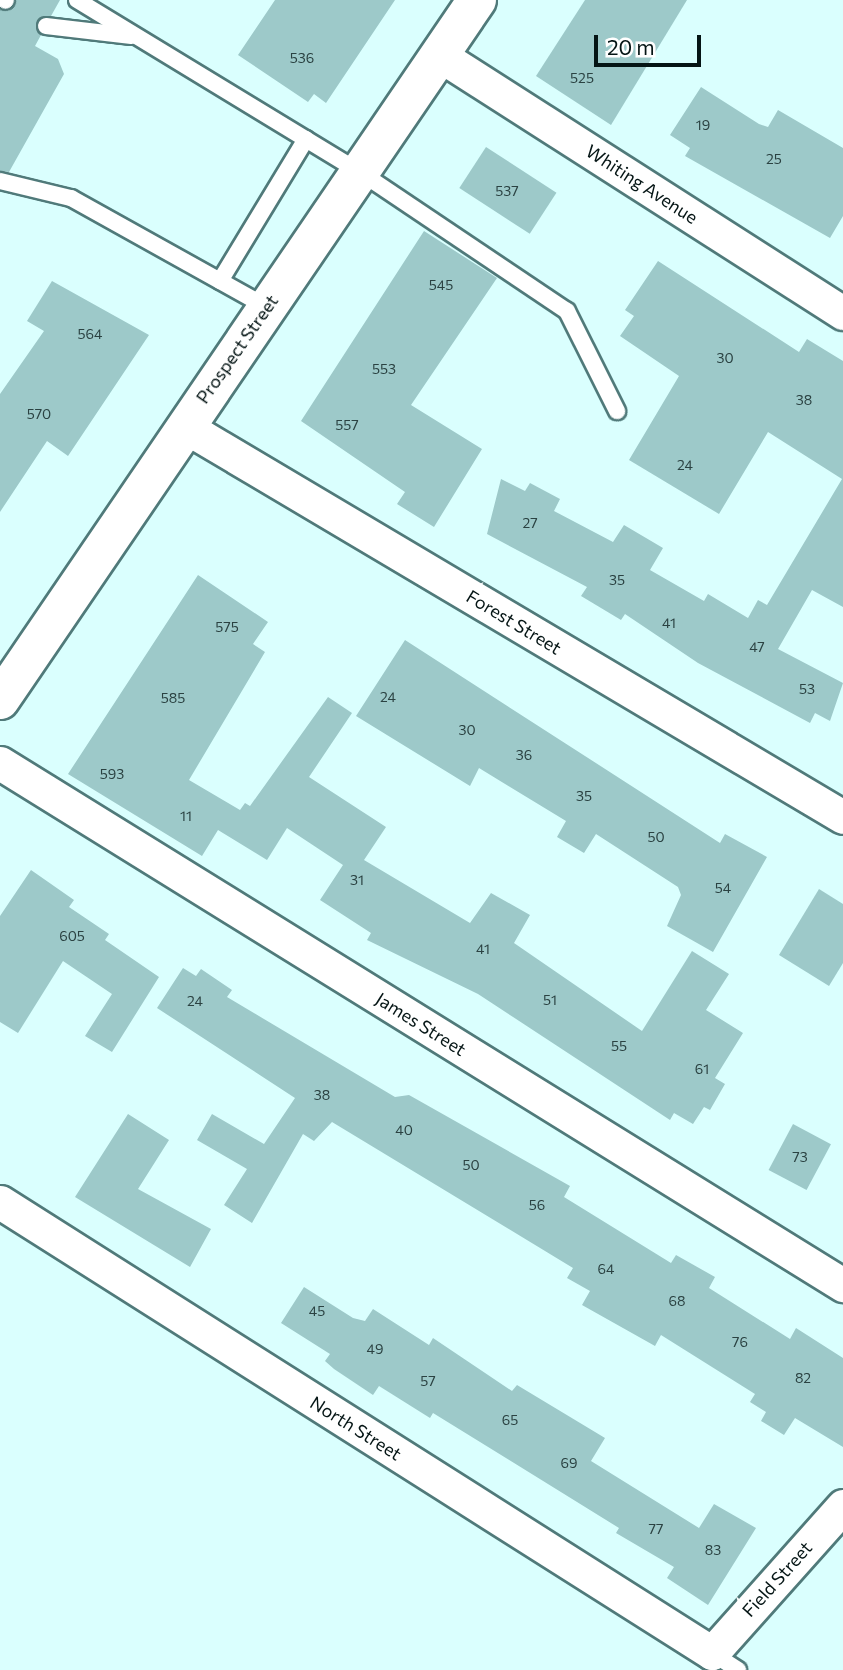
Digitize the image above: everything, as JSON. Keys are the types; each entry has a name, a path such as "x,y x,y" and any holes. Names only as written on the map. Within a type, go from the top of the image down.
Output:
{"main road":[{"name":"Prospect Street","path":"0,700 184,426 477,0"}],"street":[{"name":"Whiting Avenue","path":"441,56 843,313"},
{"name":"Forest Street","path":"184,426 843,817"},
{"name":"James Street","path":"0,763 843,1285"},
{"name":"North Street","path":"0,1202 725,1662"},
{"name":"Field Street","path":"725,1662 843,1506"}],"lane":[{"path":"77,0 360,172 567,311 617,411"},
{"path":"46,26 137,36"},
{"path":"220,281 306,139"},
{"path":"0,181 71,198 267,307"}],"building":[{"path":"16,0 60,0 51,16 37,20 41,35 35,46 58,59 64,74 9,172 0,171 0,9 9,11"},
{"path":"275,0 395,0 326,103 314,94 308,102 238,55"},
{"path":"585,0 687,0 611,125 536,76"},
{"path":"701,87 759,124 768,127 778,110 843,148 843,216 830,238 685,156 690,148 670,135"},
{"path":"486,147 556,193 530,234 459,188"},
{"path":"424,231 497,278 411,405 482,449 434,527 397,504 405,492 301,421"},
{"path":"658,261 799,352 807,339 843,361 843,607 812,590 778,649 843,683 830,721 815,713 810,723 698,663 625,614 621,620 581,596 587,587 487,534 501,479 525,491 530,483 560,499 554,511 613,542 624,525 663,548 650,570 704,601 708,594 748,618 758,600 767,605 842,479 768,432 719,514 629,460 679,376 620,336 634,316 625,310"},
{"path":"52,281 149,335 68,456 47,441 0,512 0,394 44,331 27,321"},
{"path":"198,575 268,622 253,644 265,652 189,780 240,810 245,803 250,806 328,697 352,713 309,777 386,827 364,860 470,923 491,893 530,915 514,943 642,1031 692,951 729,974 706,1010 743,1033 715,1078 725,1084 710,1110 704,1107 693,1124 674,1113 670,1120 478,994 367,940 371,933 320,900 343,865 287,828 267,860 218,830 202,856 68,774"},
{"path":"405,640 720,843 725,834 767,857 713,952 667,926 681,895 678,887 596,834 584,853 557,837 566,821 479,768 470,786 356,716"},
{"path":"31,870 74,900 69,907 109,934 105,940 159,977 112,1052 85,1036 112,994 63,961 18,1033 0,1022 0,916"},
{"path":"819,889 843,904 843,963 829,986 779,955"},
{"path":"183,968 196,976 201,969 232,990 227,997 395,1097 409,1095 570,1186 564,1197 671,1263 676,1255 715,1277 709,1288 790,1339 796,1328 843,1358 843,1447 795,1418 784,1435 761,1421 766,1412 750,1402 755,1394 661,1335 655,1346 582,1305 590,1291 567,1278 573,1268 332,1122 314,1141 303,1134 252,1223 224,1205 247,1169 197,1140 212,1114 264,1144 295,1098 157,1008"},
{"path":"128,1114 169,1140 138,1189 211,1229 190,1267 75,1197"},
{"path":"793,1124 831,1144 807,1190 769,1170"},
{"path":"304,1287 353,1318 365,1321 373,1309 429,1345 433,1338 512,1391 517,1385 605,1438 591,1461 699,1528 714,1504 756,1528 708,1605 667,1578 674,1567 616,1533 619,1528 433,1413 430,1418 379,1386 373,1395 334,1369 325,1361 330,1354 281,1323"}]}
